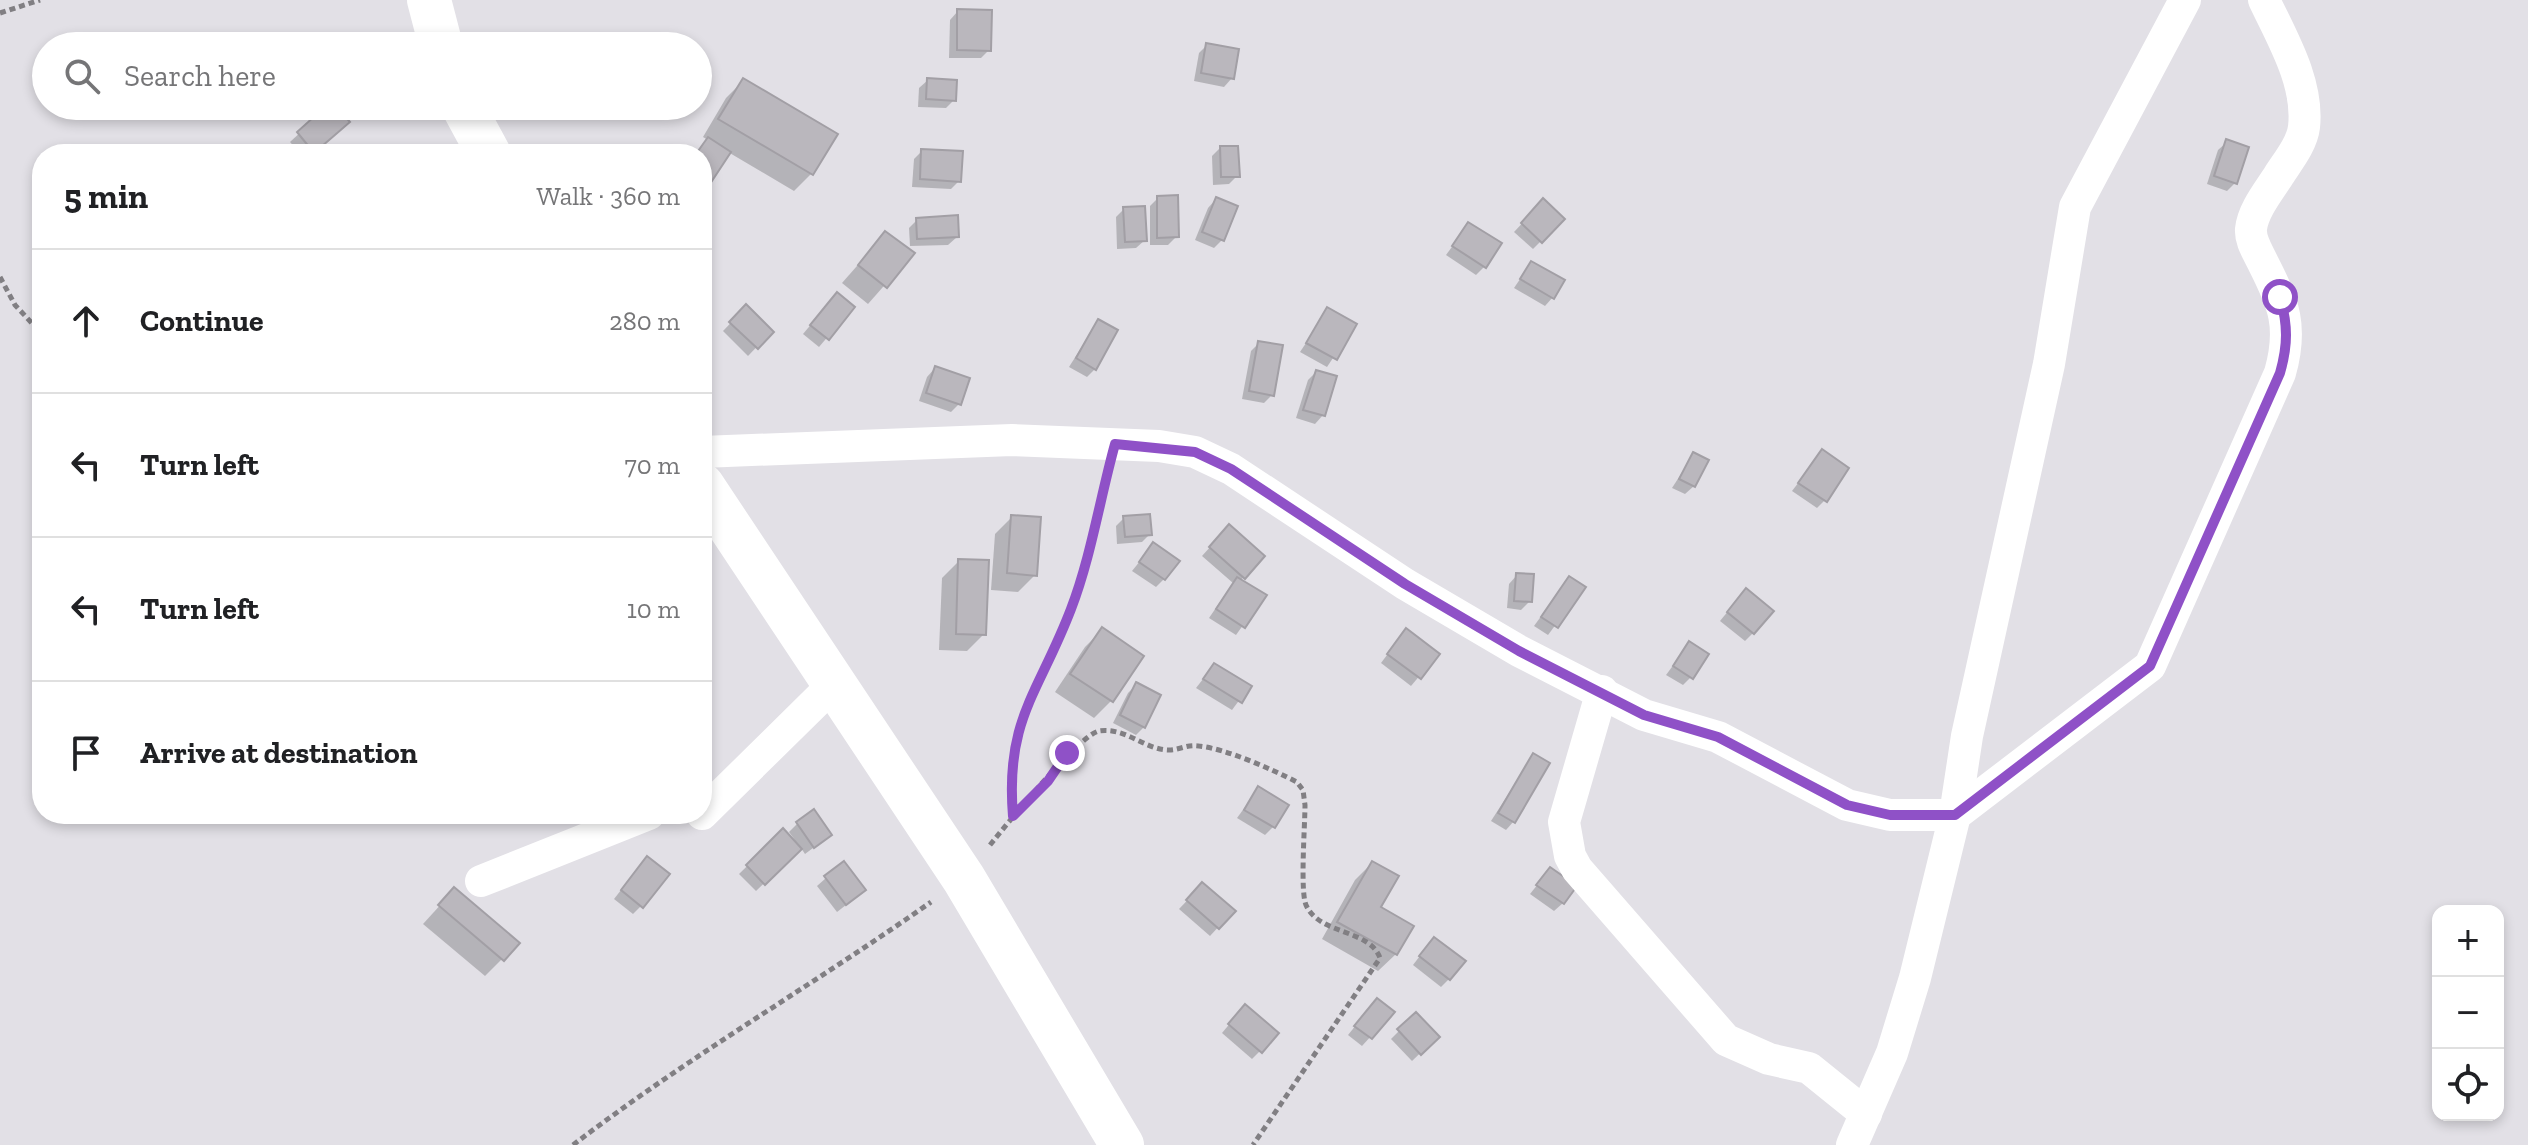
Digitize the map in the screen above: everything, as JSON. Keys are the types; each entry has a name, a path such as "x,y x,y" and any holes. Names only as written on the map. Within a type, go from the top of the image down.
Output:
{"street":[{"path":"429,0 437,32"},
{"path":"1852,1145 1892,1053 1915,978 1955,815 1967,736 2049,364 2075,207 2185,0"},
{"path":"712,452 1012,440 1115,444 1195,452 1231,469 1405,584 1519,651 1644,715 1718,737 1847,805 1890,815 1955,815 2150,666 2280,373 2287,346 2287,321 2280,297 2252,239 2251,227 2256,212 2298,146 2304,128 2303,103 2292,60 2264,0"},
{"path":"471,120 484,144"},
{"path":"712,500 964,879 1122,1145"},
{"path":"712,804 834,684"},
{"path":"1602,691 1564,822 1570,856 1577,869 1726,1040 1769,1059 1809,1068 1866,1114"},
{"path":"481,881 624,824"}],"path":[{"path":"0,13 40,0"},
{"path":"0,277 15,305 32,323"},
{"path":"1013,816 1011,765 1021,717 1071,608 1115,444"},
{"path":"573,1145 646,1089 855,956 964,879 1013,816 1048,781 1067,753 1086,736 1099,731 1130,734 1164,750 1201,746 1282,774 1303,790 1305,902 1318,920 1372,947 1380,958 1253,1145"}],"building":[{"path":"957,9 992,10 991,51 957,50"},
{"path":"1206,43 1239,49 1234,79 1201,73"},
{"path":"743,78 838,134 813,175 718,119"},
{"path":"927,78 957,80 956,101 926,99"},
{"path":"310,120 350,122 324,144 307,144 297,132"},
{"path":"708,137 731,152 712,181 712,144 703,144"},
{"path":"2226,139 2249,147 2237,184 2214,176"},
{"path":"1220,146 1238,146 1240,177 1221,177"},
{"path":"921,149 963,151 961,182 920,179"},
{"path":"1178,195 1179,237 1157,238 1157,196"},
{"path":"1216,197 1238,206 1224,241 1202,232"},
{"path":"1543,198 1565,219 1542,243 1521,223"},
{"path":"1145,206 1147,241 1125,242 1123,207"},
{"path":"958,215 959,237 917,239 916,218"},
{"path":"1468,222 1502,243 1486,268 1452,246"},
{"path":"885,231 915,253 887,288 858,265"},
{"path":"1531,261 1565,280 1554,299 1520,279"},
{"path":"837,292 855,307 829,340 810,325"},
{"path":"746,304 774,332 758,349 729,322"},
{"path":"1327,307 1357,324 1337,360 1306,343"},
{"path":"1098,319 1118,330 1096,370 1076,358"},
{"path":"1258,341 1283,345 1274,396 1249,391"},
{"path":"935,366 970,378 961,405 926,393"},
{"path":"1316,370 1337,376 1325,416 1303,410"},
{"path":"1822,449 1849,468 1827,502 1798,483"},
{"path":"1693,452 1709,460 1695,487 1679,479"},
{"path":"1150,514 1152,535 1125,537 1123,516"},
{"path":"1011,515 1041,517 1037,576 1007,573"},
{"path":"1229,524 1265,556 1245,579 1209,547"},
{"path":"1153,542 1180,561 1165,580 1139,562"},
{"path":"958,559 989,560 986,635 956,634"},
{"path":"1516,573 1534,574 1532,602 1514,601"},
{"path":"1569,576 1586,587 1558,628 1541,617"},
{"path":"1237,577 1267,595 1245,628 1216,609"},
{"path":"1746,588 1774,611 1754,634 1727,612"},
{"path":"1102,627 1144,656 1113,702 1070,674"},
{"path":"1406,628 1440,654 1421,679 1387,654"},
{"path":"1689,641 1709,654 1693,679 1673,666"},
{"path":"1214,663 1252,686 1242,703 1203,679"},
{"path":"1136,682 1161,695 1145,728 1120,715"},
{"path":"1533,753 1550,763 1515,823 1498,813"},
{"path":"1258,786 1289,805 1275,828 1244,810"},
{"path":"814,809 832,835 814,848 796,822"},
{"path":"783,828 802,849 765,885 746,865"},
{"path":"647,856 670,874 643,908 621,890"},
{"path":"844,861 866,890 846,905 824,876"},
{"path":"1372,861 1399,876 1381,907 1414,926 1397,955 1337,922"},
{"path":"1550,867 1577,886 1564,904 1536,885"},
{"path":"1202,882 1236,911 1219,929 1186,900"},
{"path":"454,887 520,943 504,961 438,905"},
{"path":"1434,937 1466,961 1450,980 1419,956"},
{"path":"1377,998 1395,1012 1372,1039 1354,1026"},
{"path":"1245,1004 1279,1033 1262,1053 1228,1024"},
{"path":"1416,1012 1440,1037 1421,1055 1397,1029"}],"route":[{"path":"1067,753 1048,781 1013,816 1010,780 1012,751 1021,717 1071,608 1115,444 1159,446 1195,452 1231,469 1405,584 1519,651 1591,685 1644,715 1718,737 1847,805 1890,815 1955,815 2132,683 2150,666 2162,645 2236,467 2280,373 2287,346 2287,321 2280,297"}]}
